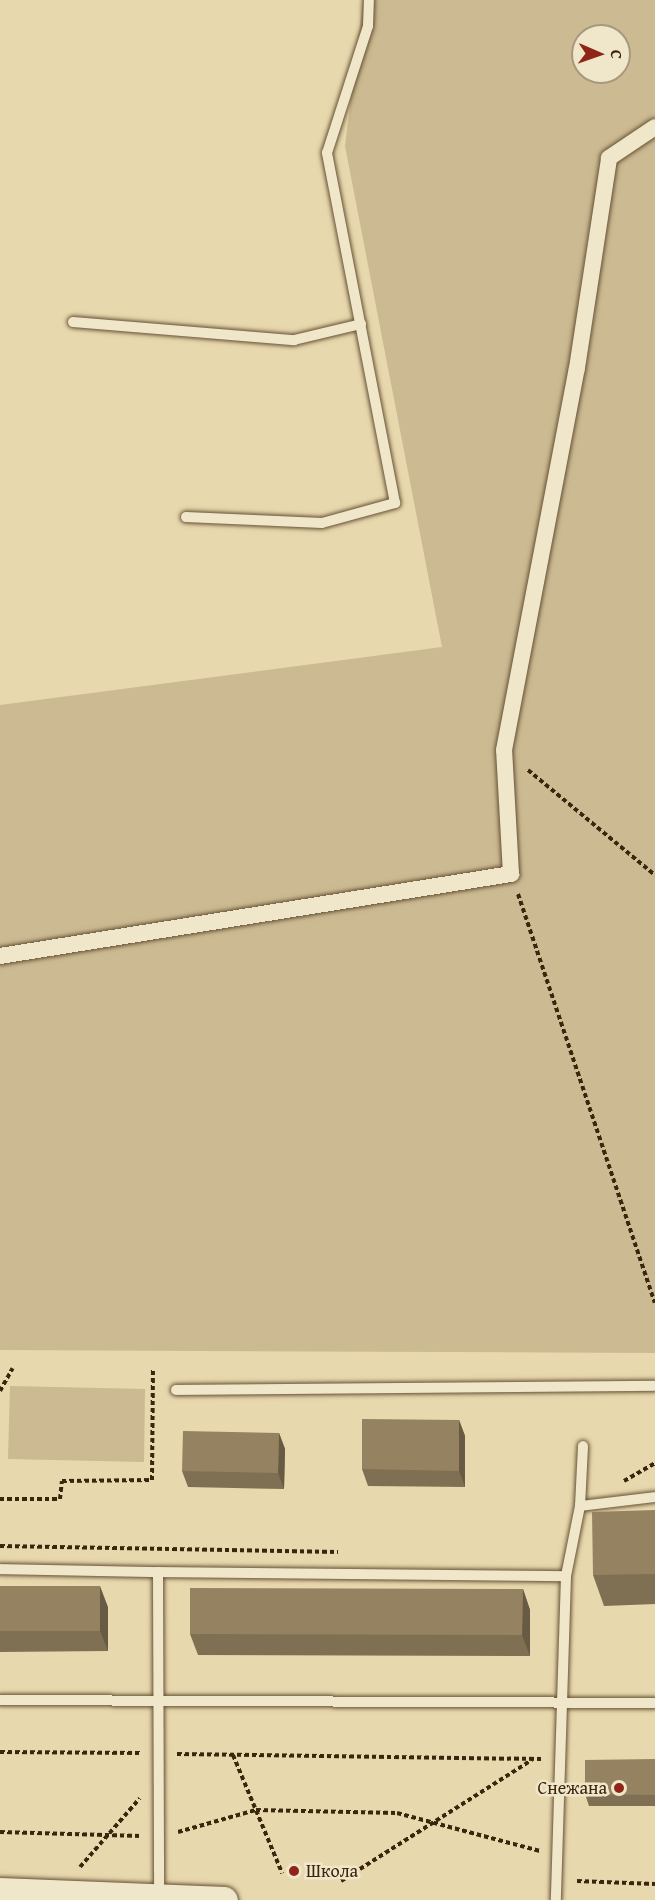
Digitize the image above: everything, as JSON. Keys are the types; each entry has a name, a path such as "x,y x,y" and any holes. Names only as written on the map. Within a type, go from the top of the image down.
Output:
{"street":[{"path":"0,956 511,874 504,750 578,368 609,158 655,127"},
{"path":"0,1891 123,1898 224,1900"}],"lane":[{"path":"186,517 322,523 395,503 327,153 368,26 369,0"},
{"path":"73,322 294,340 361,324"},
{"path":"176,1390 655,1386"},
{"path":"556,1900 566,1576 580,1506 583,1446"},
{"path":"580,1506 655,1497"},
{"path":"0,1569 566,1576"},
{"path":"158,1572 159,1897"},
{"path":"0,1700 159,1702 562,1700 655,1703"}],"path":[{"path":"504,750 655,875"},
{"path":"511,874 655,1303"},
{"path":"0,1391 13,1368"},
{"path":"0,1499 60,1499 62,1481 152,1480 153,1368"},
{"path":"0,1546 344,1552"},
{"path":"0,1752 532,1760 560,1758"},
{"path":"233,1755 282,1873"},
{"path":"341,1881 532,1760"},
{"path":"75,1873 160,1775"},
{"path":"0,1832 159,1837 256,1810 397,1814 431,1824 523,1844 557,1858"},
{"path":"577,1881 655,1884"}],"shaded area":[{"path":"363,0 655,0 655,1353 0,1350 0,705 442,647 345,146"},
{"path":"10,1386 145,1389 144,1462 8,1459"}],"building":[{"path":"362,1419 459,1420 459,1471 362,1469"},
{"path":"183,1431 279,1433 278,1473 182,1471"},
{"path":"655,1510 655,1574 593,1575 592,1512"},
{"path":"0,1586 100,1586 100,1631 0,1631"},
{"path":"190,1588 523,1589 522,1635 190,1634"},
{"path":"655,1759 655,1795 585,1794 585,1760"}],"place":[{"name":"Снежана","path":"619,1788"},
{"name":"Школа","path":"294,1871"}]}
